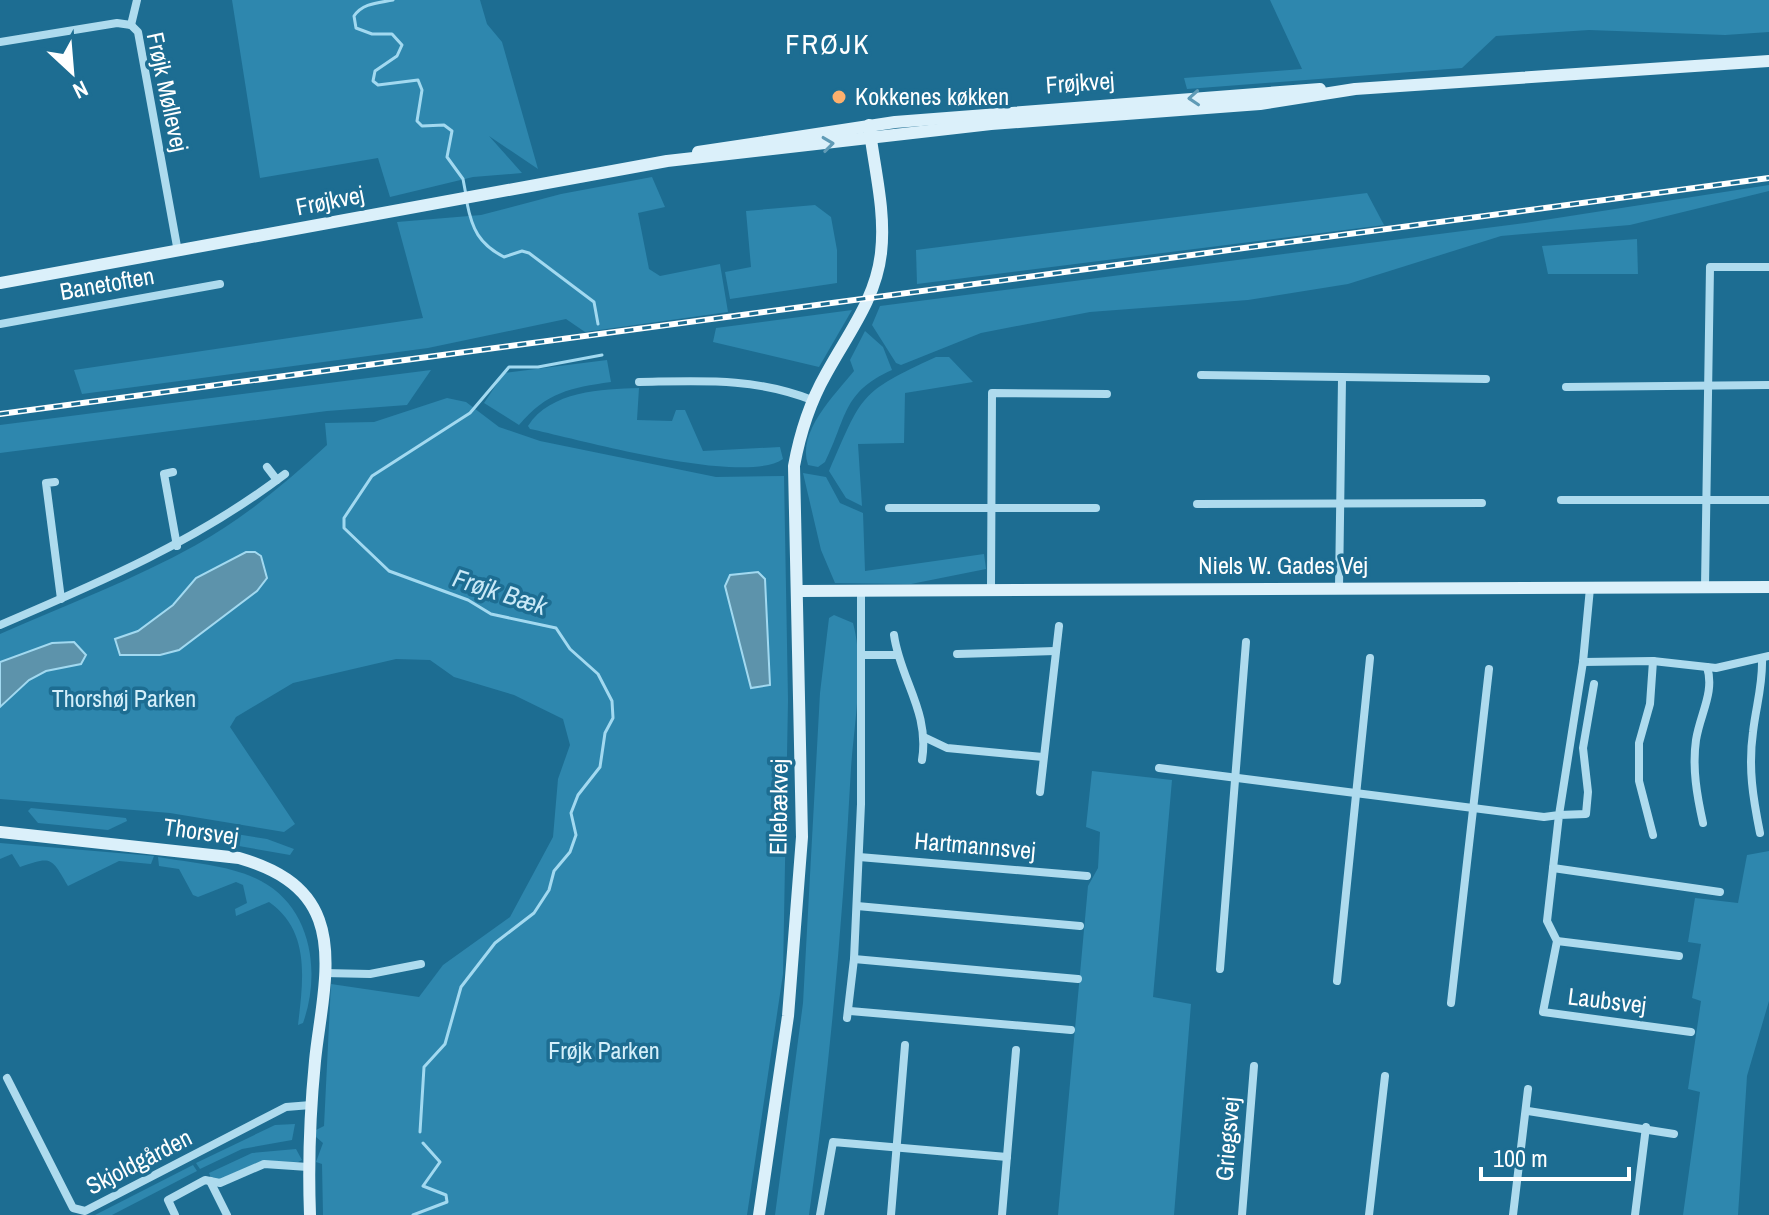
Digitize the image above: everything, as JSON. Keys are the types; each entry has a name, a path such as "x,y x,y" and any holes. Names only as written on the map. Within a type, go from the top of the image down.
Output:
{"street":[{"path":"131,25 137,0"},
{"name":"Frøjk Møllevej","path":"0,42 117,23 131,25 138,32 178,252"},
{"name":"Frøjkvej","path":"0,283 667,161 870,132 1260,104 1355,89 1769,61"},
{"name":"Ellebækvej","path":"759,1215 788,1016 802,837 794,466 800,434 812,400 868,300 881,255 882,226 870,132"},
{"path":"1705,587 1710,267 1769,267"},
{"name":"Banetoften","path":"0,324 220,284"},
{"path":"1201,375 1486,379"},
{"path":"1339,588 1342,379"},
{"path":"639,382 707,381 776,386 812,400"},
{"path":"1566,387 1769,385"},
{"path":"991,588 992,393 1107,394"},
{"path":"0,625 177,546 233,513 281,477 267,467"},
{"path":"173,472 164,474 177,546"},
{"path":"55,482 46,483 61,599"},
{"path":"1561,500 1769,500"},
{"path":"1197,504 1482,503"},
{"path":"889,508 1096,508"},
{"name":"Niels W. Gades Vej","path":"798,591 1769,587"},
{"name":"Laubsvej","path":"1590,588 1583,662 1559,815 1547,921 1557,941 1543,1012 1691,1032"},
{"path":"861,589 859,857 849,1014 1071,1030"},
{"path":"1040,792 1059,626"},
{"path":"894,635 897,655 908,676 926,738 922,760"},
{"path":"1220,969 1246,642"},
{"path":"957,654 1055,651"},
{"path":"861,655 897,655"},
{"path":"1583,662 1653,661 1707,667 1765,657 1763,684 1753,730 1750,785 1760,833"},
{"path":"1337,981 1370,658"},
{"path":"1653,661 1650,704 1639,743 1639,781 1653,835"},
{"path":"1703,823 1695,787 1696,741 1712,682 1707,667"},
{"path":"1451,1003 1489,669"},
{"path":"1159,768 1544,817 1586,814 1588,792 1583,748 1594,684"},
{"path":"926,738 947,748 1043,757"},
{"name":"Thorsvej","path":"0,832 239,858 266,866 293,883 311,903 325,943 311,1105 308,1167 310,1215"},
{"name":"Hartmannsvej","path":"859,857 1087,876"},
{"path":"1553,868 1720,892"},
{"path":"857,906 1080,926"},
{"path":"1557,941 1679,956"},
{"path":"854,959 1078,979"},
{"path":"323,972 370,974 421,964"},
{"path":"891,1215 905,1045"},
{"path":"1002,1215 1016,1050"},
{"name":"Griegsvej","path":"1242,1215 1254,1066"},
{"path":"1369,1215 1385,1076"},
{"name":"Skjoldgården","path":"7,1078 73,1208 85,1211 273,1113 292,1105 311,1105"},
{"path":"1513,1215 1528,1111 1528,1089"},
{"path":"1528,1111 1646,1127 1674,1134"},
{"path":"1635,1215 1646,1127"},
{"path":"820,1215 830,1144 895,1146 1007,1157"},
{"path":"175,1215 168,1200 210,1181 220,1183 264,1164 308,1167"},
{"path":"210,1181 227,1215"}],"green space":[{"path":"232,0 480,0 487,24 502,42 538,169 489,136 522,173 473,177 390,197 378,158 260,178"},
{"path":"1270,0 1769,0 1769,32 1725,35 1589,30 1496,36 1462,68 1187,89 1184,78 1302,69"},
{"path":"652,177 665,207 638,213 649,269 660,276 720,264 728,312 585,332 566,319 428,348 82,394 74,370 423,318 397,222 481,215 561,194"},
{"path":"1769,185 1769,191 1630,225 1501,236 1348,284 1248,300 1090,312 981,333 901,365 896,363 872,325 880,306 1525,223"},
{"path":"1367,193 1384,225 917,284 916,250"},
{"path":"815,205 831,217 837,250 837,283 730,299 725,272 751,267 746,211"},
{"path":"1637,239 1638,274 1548,274 1542,246"},
{"path":"852,310 819,367 713,342 716,328"},
{"path":"865,331 883,347 892,370 876,378 855,397 825,462 818,467 808,465 806,452 812,427 854,371 850,360"},
{"path":"936,357 949,357 973,382 905,393 904,443 858,444 862,506 846,498 829,471 857,411 866,399 891,379"},
{"path":"607,360 611,382 560,393 539,405 519,425 484,403 504,373"},
{"path":"431,370 407,405 327,411 0,453 0,425"},
{"path":"639,388 637,420 672,421 676,410 685,410 703,451 780,447 783,459 763,466 700,464 623,450 530,429 528,426 549,405 563,399 593,391"},
{"name":"Frøjk Parken","path":"447,398 466,402 499,427 540,441 716,477 784,476 788,700 783,974 747,1215 323,1215 322,1164 316,1162 323,1143 316,1137 316,1130 324,1126 331,984 419,997 443,965 510,917 553,837 558,779 570,745 563,719 514,695 454,677 430,660 396,659 293,683 236,717 230,727 295,824 284,832 170,813 0,799 0,634 148,570 231,524 327,445 325,423 374,422"},
{"path":"803,473 826,477 840,503 863,513 865,571 984,554 986,569 911,584 835,583 821,550"},
{"path":"834,615 853,623 858,677 829,1048 809,1215 775,1215 803,1003 820,693 829,618"},
{"path":"1092,771 1172,780 1153,997 1191,1004 1174,1215 1058,1215 1088,886 1098,868 1100,832 1086,827"},
{"path":"31,808 126,818 127,821 108,830 38,823 28,811"},
{"path":"175,824 267,839 294,849 290,855 176,835"},
{"path":"0,843 154,856 151,864 119,861 68,886 50,862 39,861 20,867 12,854 0,859"},
{"path":"1769,851 1769,1001 1747,1076 1738,1215 1683,1215 1700,1092 1688,1089 1701,1001 1692,998 1701,944 1688,942 1695,898 1738,903 1747,855"},
{"path":"158,857 237,871 261,881 292,908 308,943 311,963 311,984 303,1023 298,1025 301,958 292,927 283,914 269,902 236,916 235,909 247,903 243,885 236,882 198,897 193,895 179,869 159,866"},
{"path":"295,1124 292,1140 242,1149 200,1169 196,1163 275,1125"},
{"path":"296,1149 302,1160 298,1162 262,1161 218,1180 212,1180 209,1173 252,1153"},
{"path":"193,1165 197,1171 112,1215 95,1215"}],"shaded area":[{"path":"246,552 261,556 267,578 257,591 179,650 160,655 120,655 115,639 138,631 173,605 196,578"},
{"path":"758,572 765,579 770,685 751,688 725,586 730,575"},
{"path":"74,642 86,655 81,664 46,671 29,680 0,707 0,662 52,643"}],"waterway":[{"name":"Frøjk Bæk","path":"393,0 366,6 354,16 356,28 372,34 392,34 402,45 397,56 375,71 373,81 378,85 418,80 422,90 417,121 422,126 444,125 452,131 447,157 463,179 466,195"},
{"name":"Frøjk Bæk","path":"467,203 474,228 488,247 504,257 522,251 529,253 594,302 598,324"},
{"name":"Frøjk Bæk","path":"420,1132 424,1067 445,1044 461,987 495,943 534,913 549,890 554,871 570,852 576,835 571,813 578,795 600,767 605,733 613,718 612,701 598,674 570,649 556,628 491,614 468,600 389,571 344,528 344,518 372,476 470,413 509,367 538,367 602,355"},
{"name":"Frøjk Bæk","path":"413,1215 447,1202 446,1195 423,1186 440,1162 423,1143"}],"railway":[{"path":"0,414 1769,178"}],"place":[{"name":"Kokkenes køkken","path":"839,97"}],"district":[{"name":"FRØJK","path":"828,44"}],"park label":[{"name":"Thorshøj Parken","path":"124,699"}]}
